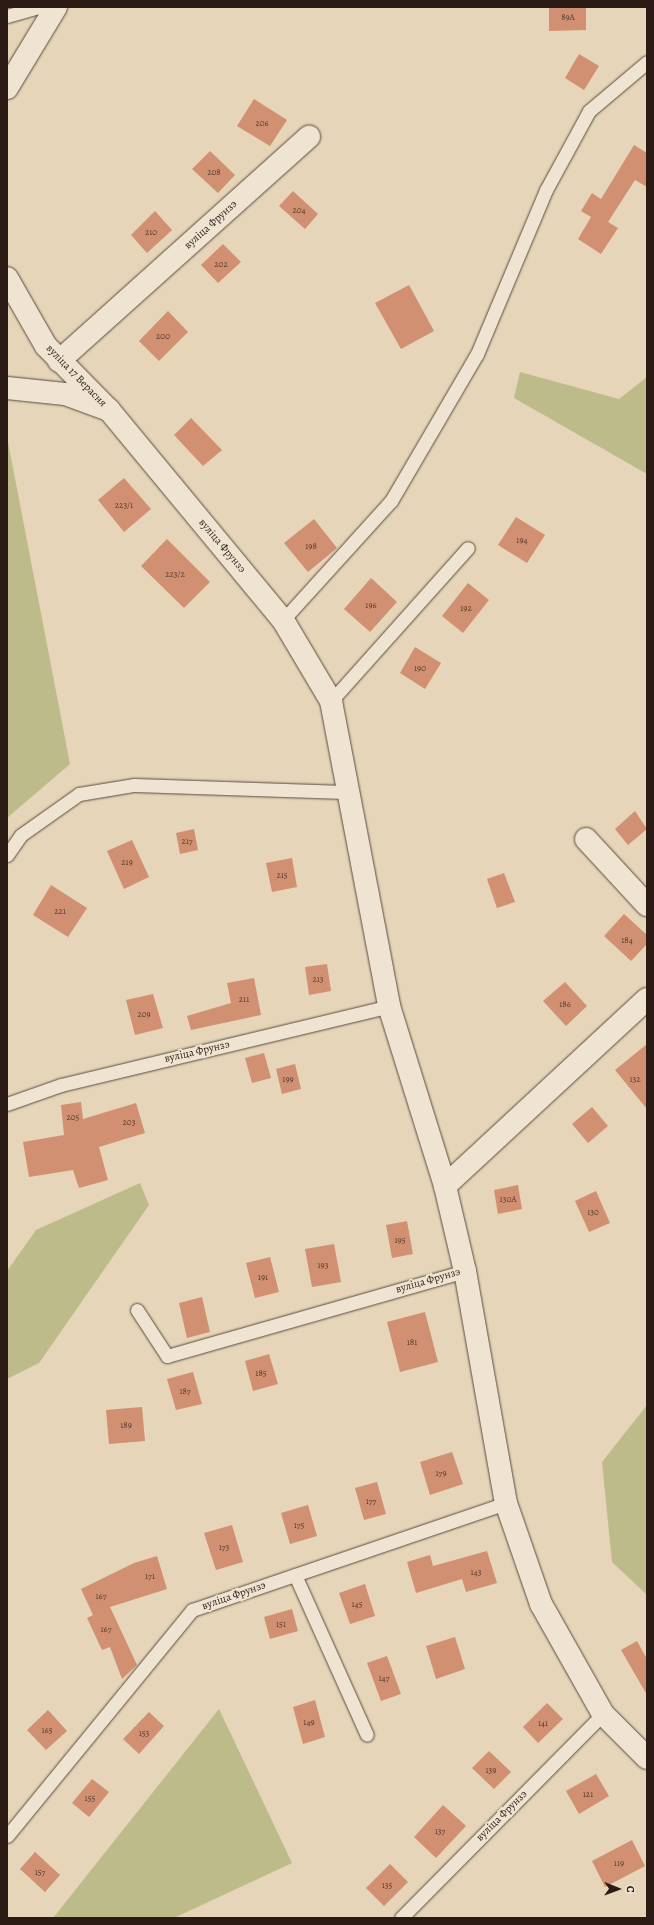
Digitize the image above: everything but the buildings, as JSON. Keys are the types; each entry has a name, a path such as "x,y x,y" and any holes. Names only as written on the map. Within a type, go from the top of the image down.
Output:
{"street":[{"path":"7,88 56,7"},
{"name":"вуліца Фрунзэ","path":"59,361 309,137"},
{"name":"вуліца 17 Верасня","path":"7,278 46,346 59,361 109,410"},
{"path":"7,388 65,394 109,410"},
{"name":"вуліца Фрунзэ","path":"109,410 283,620 331,702 346,792 389,1006 445,1186 465,1271 506,1503 542,1604 603,1714 647,1758"},
{"path":"586,839 647,905"},
{"path":"445,1186 646,1001"}],"lane":[{"path":"7,16 38,7"},
{"path":"283,620 391,501 477,354 546,190 589,110 647,62"},
{"path":"331,702 468,548"},
{"path":"7,855 21,835 79,794 134,785 346,792"},
{"name":"вуліца Фрунзэ","path":"7,1104 61,1085 389,1006"},
{"name":"вуліца Фрунзэ","path":"137,1310 167,1356 465,1271"},
{"name":"вуліца Фрунзэ","path":"7,1836 192,1610 506,1503"},
{"path":"295,1575 366,1734"},
{"name":"вуліца Фрунзэ","path":"401,1918 603,1714"}],"shaded area":[{"path":"520,372 619,399 647,377 647,474 514,398"},
{"path":"7,437 70,764 7,818"},
{"path":"140,1183 149,1205 39,1363 7,1379 7,1271 36,1230"},
{"path":"647,1405 647,1595 612,1562 602,1462"},
{"path":"219,1709 292,1863 174,1918 53,1918"}]}
